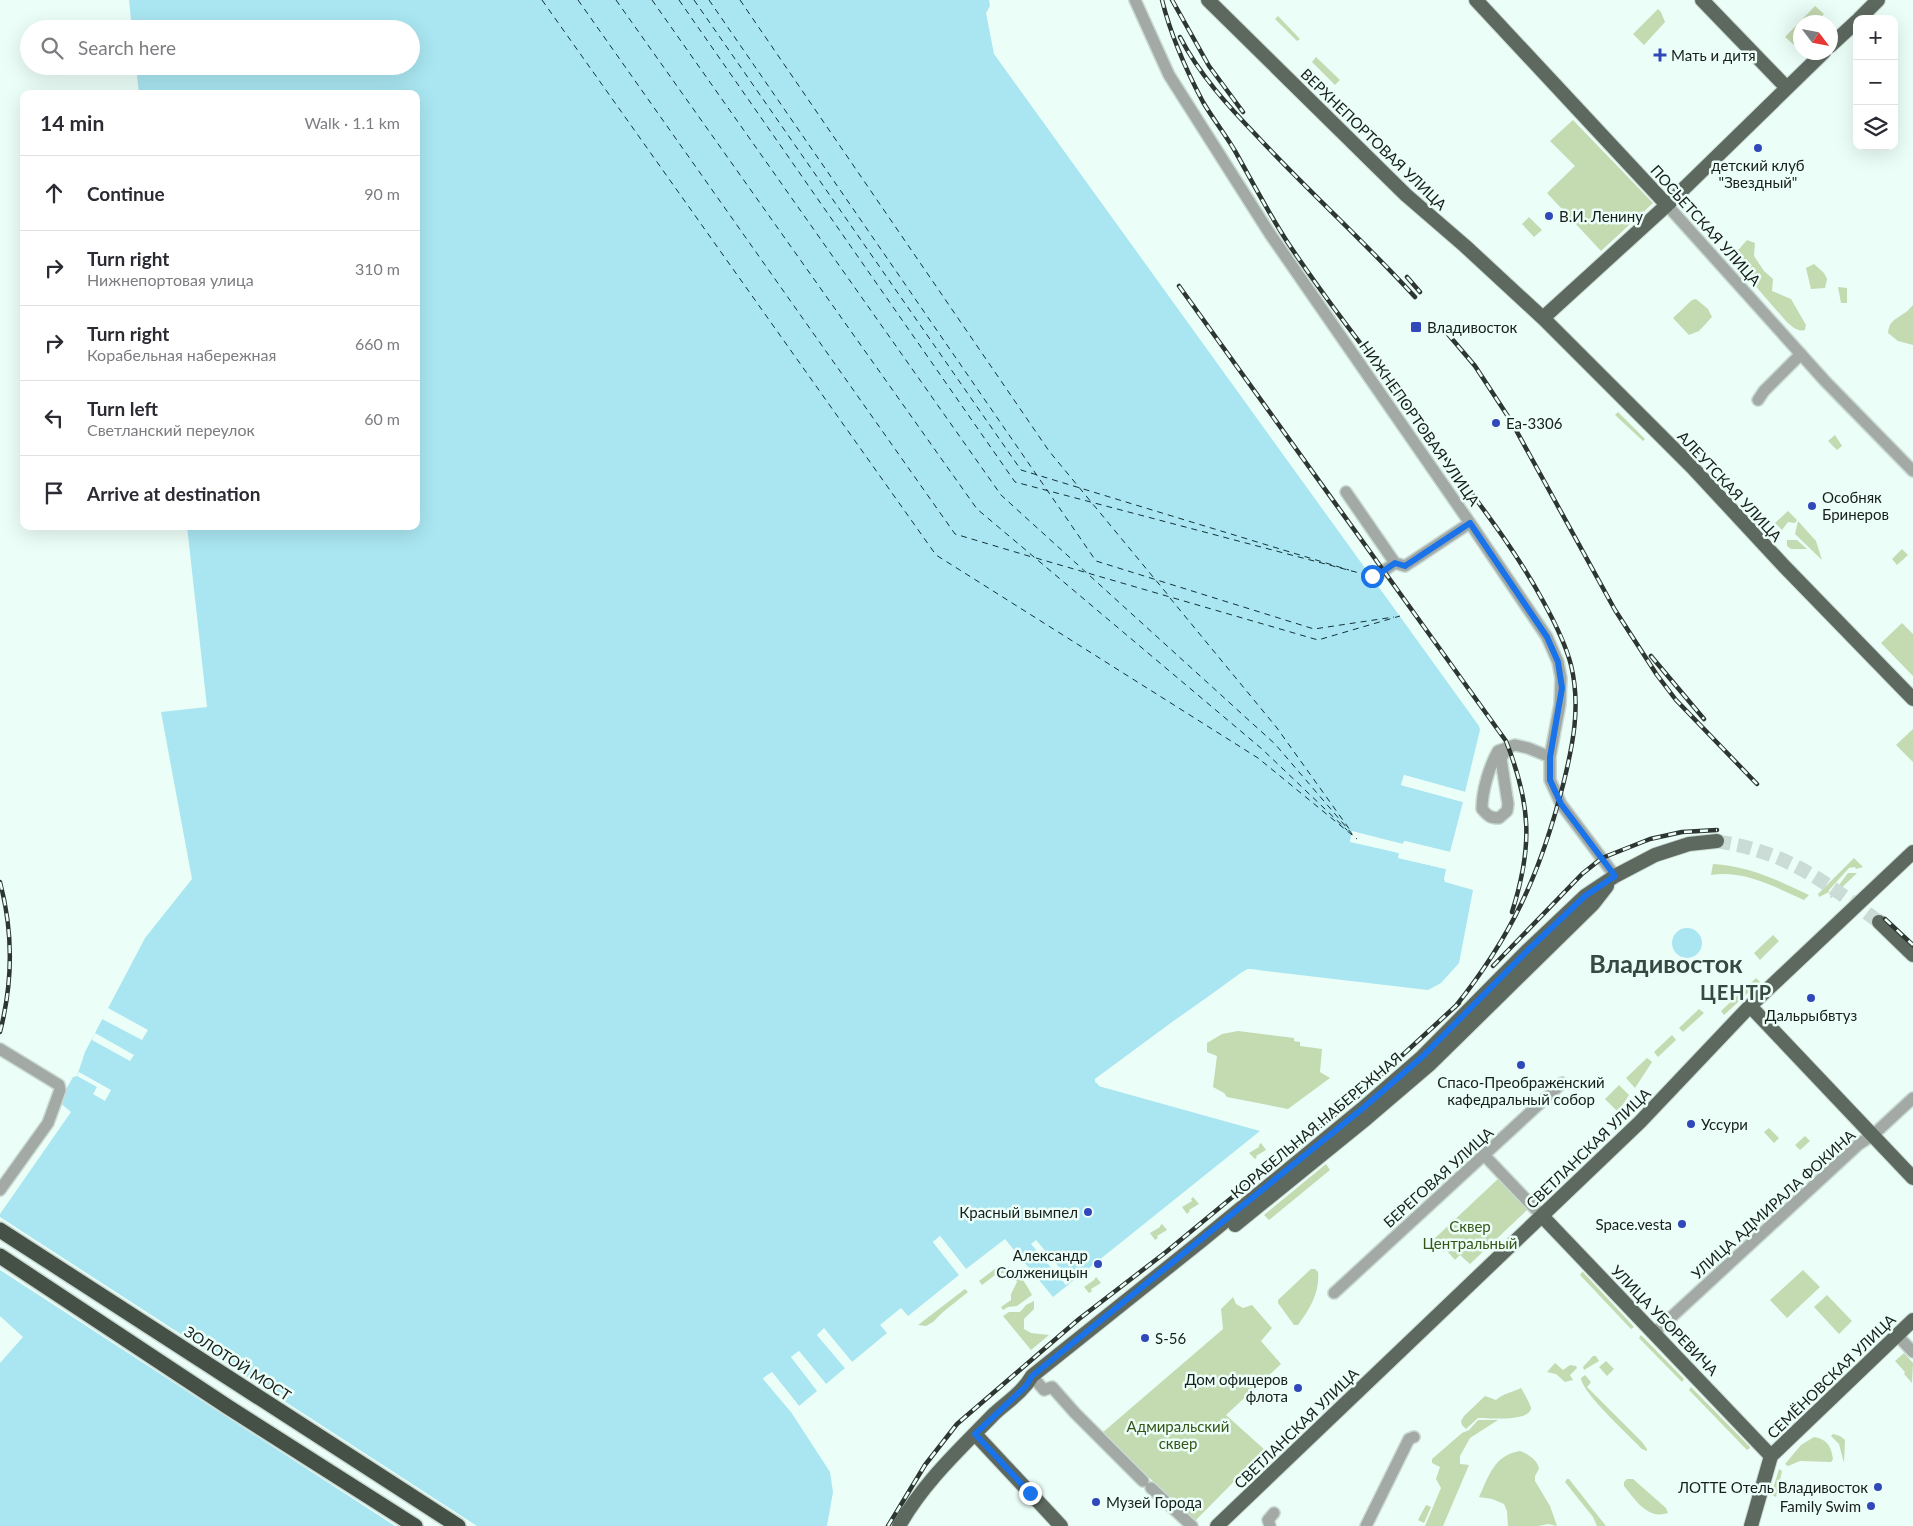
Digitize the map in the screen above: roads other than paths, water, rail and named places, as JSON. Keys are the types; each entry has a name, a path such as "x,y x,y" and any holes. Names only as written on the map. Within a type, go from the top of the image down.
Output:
{"highway":[{"name":"ЗОЛОТОЙ МОСТ","path":"0,1230 458,1526"},
{"path":"0,1256 228,1407 415,1526"}],"main road":[{"name":"ВЕРХНЕПОРТОВАЯ УЛИЦА","path":"1208,0 1406,195 1521,298"},
{"name":"ПОСЬЕТСКАЯ УЛИЦА","path":"1476,0 1667,205"},
{"path":"1702,0 1787,88"},
{"path":"1863,15 1878,0"},
{"path":"1838,39 1853,25"},
{"path":"1543,318 1667,205 1816,60"},
{"name":"АЛЕУТСКАЯ УЛИЦА","path":"1521,298 1692,467 1783,565 1913,699"},
{"name":"КОРАБЕЛЬНАЯ НАБЕРЕЖНАЯ","path":"899,1526 933,1478 975,1434 1032,1381 1362,1109 1422,1057 1528,950 1585,896 1615,876 1668,850 1688,844 1717,841"},
{"name":"СВЕТЛАНСКАЯ УЛИЦА","path":"1217,1526 1668,1094 1750,1006 1913,852"},
{"path":"1879,922 1913,955"},
{"path":"1750,1006 1913,1178"},
{"name":"УЛИЦА УБОРЕВИЧА","path":"1542,1216 1771,1456"},
{"name":"СЕМЁНОВСКАЯ УЛИЦА","path":"1771,1456 1913,1320"},
{"path":"975,1434 1061,1526"},
{"path":"1751,1526 1771,1456"}],"street":[{"name":"НИЖНЕПОРТОВАЯ УЛИЦА","path":"1135,0 1169,76 1270,234 1547,637 1558,662 1562,688 1550,757 1550,780 1559,800 1615,876"},
{"name":"ПОСЬЕТСКАЯ УЛИЦА","path":"1667,205 1801,354 1913,471"},
{"path":"1758,400 1764,391 1801,354"},
{"path":"1346,492 1395,563 1405,566 1470,523"},
{"path":"1372,576 1379,574 1395,563"},
{"path":"1506,749 1501,759 1508,804 1507,811 1499,818 1493,818 1489,817 1482,809 1482,801 1493,759 1498,751 1515,746 1528,748 1550,757"},
{"path":"0,1049 59,1085 60,1090 48,1123 0,1190"},
{"name":"БЕРЕГОВАЯ УЛИЦА","path":"1334,1293 1562,1083"},
{"name":"УЛИЦА АДМИРАЛА ФОКИНА","path":"1654,1333 1859,1144 1873,1135 1913,1098"},
{"name":"УЛИЦА УБОРЕВИЧА","path":"1484,1155 1542,1216"},
{"path":"1897,1335 1913,1352"},
{"path":"1032,1381 1044,1390 1052,1387 1075,1413 1192,1526"},
{"path":"1370,1525 1406,1444 1409,1439 1414,1437"},
{"path":"1270,1526 1268,1520 1274,1513"}],"water":[{"path":"129,0 989,0 990,6 986,13 994,54 1479,726 1480,730 1465,792 1404,775 1401,785 1463,802 1450,852 1405,841 1403,844 1352,833 1350,841 1399,853 1399,858 1446,869 1445,882 1473,890 1459,963 1441,983 1428,990 1248,969 1242,972 1095,1079 1099,1086 1102,1087 1260,1131 1053,1297 1005,1239 966,1269 940,1236 933,1242 959,1275 908,1316 901,1308 880,1325 887,1333 852,1362 824,1329 817,1335 845,1368 826,1384 799,1351 791,1357 817,1391 799,1406 772,1372 763,1378 791,1412 830,1472 833,1492 827,1526 0,1526 0,1363 23,1337 0,1316 0,1214 71,1112 59,1102 73,1077 77,1076 85,1052 145,938 192,879 161,712 207,707 187,530 420,530 420,90 139,90 137,75 420,75 420,20 131,20"},
{"path":"1687,928 1698,932 1702,943 1698,954 1687,958 1676,954 1672,943 1676,932"}],"tunnel":[{"path":"1717,841 1754,849 1791,864 1822,881 1879,922"}],"railway":[{"path":"1162,0 1174,40 1197,90 1235,151 1283,235 1330,303 1414,413 1511,549 1533,583 1559,632 1569,656 1574,680 1576,710 1570,755 1554,817 1534,876 1522,903 1493,955 1455,1007"},
{"path":"1172,0 1209,66 1243,112"},
{"path":"1180,37 1205,77 1235,113 1415,297"},
{"path":"1407,277 1420,292"},
{"path":"1179,286 1506,741 1520,785 1526,826 1523,866 1512,912"},
{"path":"1447,333 1475,366 1511,421 1615,610 1657,675 1676,700 1757,784"},
{"path":"1651,656 1704,719"},
{"path":"1493,966 1582,874 1602,858 1650,839 1682,832 1717,830"},
{"path":"0,882 7,919 10,957 7,994 0,1032"},
{"path":"1885,919 1913,945"},
{"path":"888,1526 925,1465 957,1424 1079,1319 1166,1252 1357,1097 1459,1003"}],"place":[{"name":"Мать и дитя","path":"1660,55"},
{"name":"детский клуб \"Звездный\"","path":"1758,148"},
{"name":"В.И. Ленину","path":"1549,216"},
{"name":"Владивосток","path":"1416,327"},
{"name":"Еа-3306","path":"1496,423"},
{"name":"Особняк Бринеров","path":"1812,506"},
{"name":"Дальрыбвтуз","path":"1811,998"},
{"name":"Спасо-Преображенский кафедральный собор","path":"1521,1065"},
{"name":"Уссури","path":"1691,1124"},
{"name":"Красный вымпел","path":"1088,1212"},
{"name":"Space.vesta","path":"1682,1224"},
{"name":"Александр Солженицын","path":"1098,1264"},
{"name":"S-56","path":"1145,1338"},
{"name":"Дом офицеров флота","path":"1298,1388"},
{"name":"ЛОТТЕ Отель Владивосток","path":"1878,1487"},
{"name":"Музей Города","path":"1096,1502"},
{"name":"Family Swim","path":"1871,1506"}],"district":[{"name":"Владивосток","path":"1666,963"},
{"name":"ЦЕНТР","path":"1736,992"}],"park label":[{"name":"Сквер Центральный","path":"1470,1234"},
{"name":"Адмиральский сквер","path":"1178,1434"}]}
